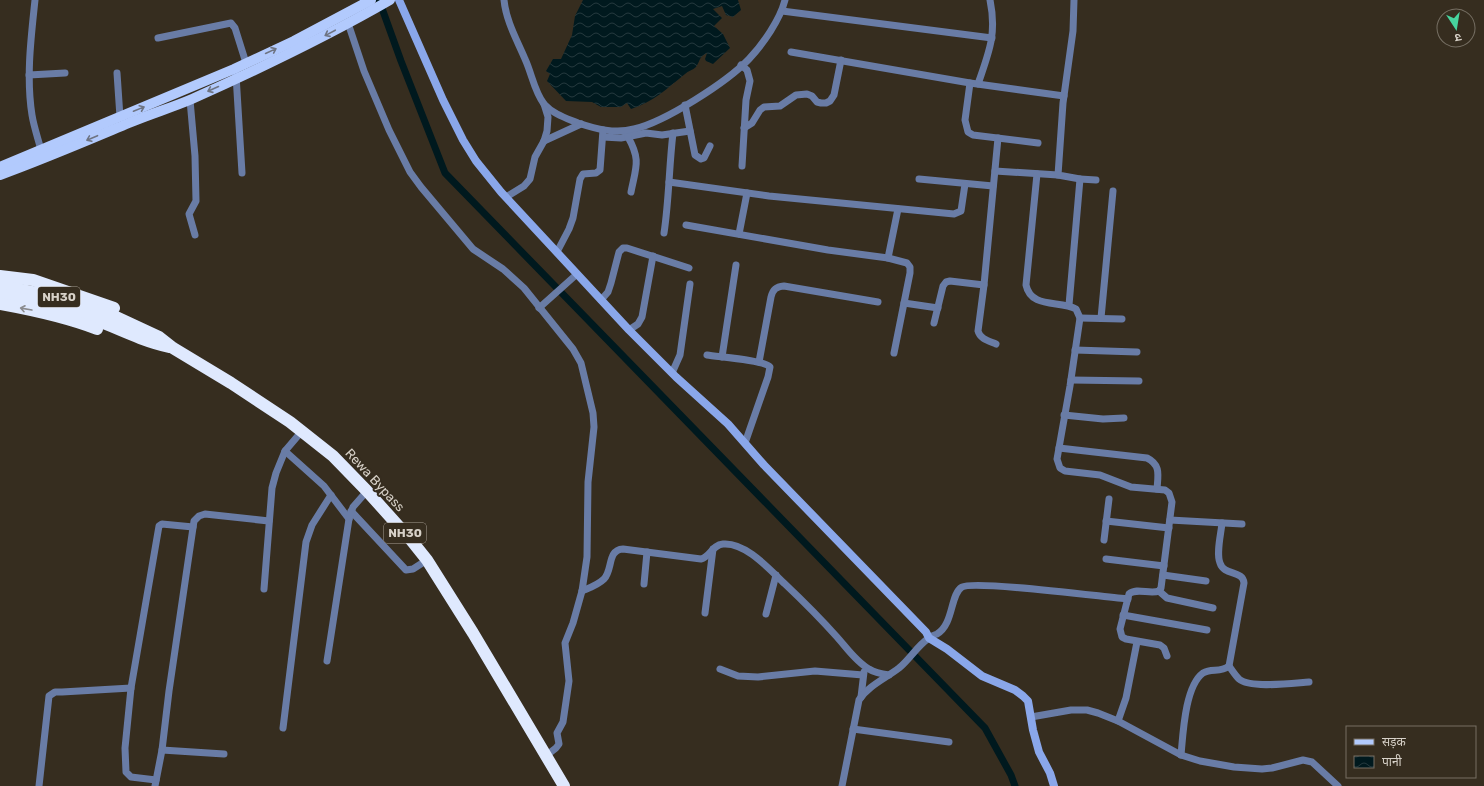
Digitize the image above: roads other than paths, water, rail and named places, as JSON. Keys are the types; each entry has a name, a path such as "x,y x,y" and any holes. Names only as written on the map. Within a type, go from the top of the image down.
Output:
{"highway":[{"path":"0,276 33,280 126,312 143,320 159,337"},
{"name":"Rewa Bypass","path":"0,286 58,297 115,322 159,337 173,348 231,383 302,431 333,456 367,491 427,560 474,633 564,786"},
{"name":"Rewa Bypass","path":"0,295 19,298 115,322 155,344 173,348"},
{"path":"0,304 36,311 83,324 115,336 145,339"}],"main road":[{"path":"0,167 42,155 190,100 235,74 246,63 294,41 371,0"},
{"path":"0,175 120,117 306,46 348,23 360,7 389,0"}],"street":[{"path":"35,0 29,75 32,115 42,155"},
{"path":"399,0 443,100 463,140 476,161 506,197 557,252 575,275 672,373 728,424 764,465 926,632 927,640 982,676 1015,690 1028,700 1033,730 1039,752 1050,772 1054,786"},
{"path":"504,0 505,13 527,64 535,87 544,104 548,124 544,141 536,157 528,183 506,197"},
{"path":"603,133 633,130 648,126 685,106 726,79 749,59 782,11 785,0"},
{"path":"978,84 992,38 994,17 990,0"},
{"path":"1058,175 1064,96 1073,31 1074,0"},
{"path":"782,11 992,38"},
{"path":"158,38 231,23 246,63"},
{"path":"348,23 364,71 389,130 410,172 465,241 480,255 510,274 524,288 580,359 594,420 594,435 588,482 587,557 582,592 573,623 565,643 569,681 563,722 557,733 558,744 556,748 547,755"},
{"path":"791,52 978,84 1064,96"},
{"path":"744,128 752,123 760,110 764,107 780,106 796,94 807,94 812,96 817,102 826,103 834,95 841,60"},
{"path":"741,65 750,75 746,100 742,166"},
{"path":"29,75 65,73"},
{"path":"117,73 120,117"},
{"path":"235,74 242,173"},
{"path":"970,82 965,120 968,132 973,135 1038,143"},
{"path":"190,100 195,156 196,201 189,214 195,235"},
{"path":"544,104 563,117 620,138 646,133 662,135 690,131"},
{"path":"685,106 695,155 701,159 704,158 710,146"},
{"path":"544,141 581,124"},
{"path":"557,252 573,218 581,176 585,173 596,173 600,170 603,133"},
{"path":"664,233 668,208 673,133"},
{"path":"628,137 634,148 637,162 631,192"},
{"path":"996,344 982,338 978,331 984,285 998,138"},
{"path":"995,171 1058,175 1096,180"},
{"path":"1037,174 1026,285 1028,293 1038,300 1069,305 1076,309 1080,318 1059,448 1058,464 1060,468 1065,471 1100,475 1131,487 1166,490 1169,493 1171,497 1169,524 1160,591"},
{"path":"919,178 993,186"},
{"path":"1069,305 1080,179"},
{"path":"669,182 747,193 954,214 958,213 962,208 965,184"},
{"path":"1101,318 1113,191"},
{"path":"738,234 747,193"},
{"path":"888,258 898,209"},
{"path":"686,225 828,250 888,258 907,263 910,267 910,273 894,353"},
{"path":"601,300 610,287 621,249 627,248 689,268"},
{"path":"629,330 638,324 642,318 653,256"},
{"path":"722,357 736,265"},
{"path":"539,308 575,275"},
{"path":"934,323 943,286 946,282 950,281 984,285"},
{"path":"672,373 676,367 680,355 690,284"},
{"path":"759,362 770,297 777,287 784,286 878,302"},
{"path":"904,303 938,308"},
{"path":"1080,318 1122,319"},
{"path":"1075,350 1137,352"},
{"path":"707,355 759,362 768,365 770,370 746,443"},
{"path":"1071,380 1139,381"},
{"path":"1064,415 1103,419 1124,418"},
{"path":"264,589 272,488 276,473 285,452 302,431"},
{"path":"1059,448 1147,458 1153,461 1157,466 1157,489"},
{"path":"285,452 316,478 349,519"},
{"path":"327,661 349,519 351,511 367,491"},
{"path":"283,728 306,542 312,525 331,495"},
{"path":"1104,540 1109,499"},
{"path":"351,511 406,570 413,569 427,560"},
{"path":"193,527 162,524 159,526 131,688 125,748 126,772 131,777 156,783 162,750 193,527 196,518 206,514 269,521"},
{"path":"1106,521 1169,524 1242,524"},
{"path":"1222,523 1218,558 1220,565 1223,569 1241,576 1244,579 1229,666 1239,679 1246,683 1255,685 1309,682"},
{"path":"582,592 600,582 606,576 615,551 623,549 701,559 706,557 716,546 729,544 743,549 757,558 776,575 809,606 864,666 877,672 889,675"},
{"path":"705,613 712,549"},
{"path":"644,584 647,552"},
{"path":"1106,560 1164,566"},
{"path":"766,614 776,575"},
{"path":"1163,575 1206,581"},
{"path":"861,697 900,668 927,640 943,629 948,620 956,595 959,589 963,586 1004,587 1128,599"},
{"path":"1160,591 1151,593 1132,592 1129,594 1123,615 1121,634 1126,639 1160,645 1164,648 1167,656"},
{"path":"1160,591 1167,598 1213,608"},
{"path":"1123,615 1207,630"},
{"path":"1118,721 1126,698 1137,642"},
{"path":"842,786 858,704 861,697 864,666"},
{"path":"1181,755 1187,707 1193,687 1202,674 1211,670 1222,670 1229,666"},
{"path":"720,669 738,676 758,677 815,670 863,675"},
{"path":"40,786 49,696 55,692 131,688"},
{"path":"1031,717 1071,710 1087,710 1118,721 1181,755 1200,761 1234,767 1262,769 1303,760 1312,762 1338,786"},
{"path":"853,729 949,742"},
{"path":"162,750 224,754"}],"water":[{"path":"583,0 738,0 741,10 733,17 726,15 722,6 713,9 722,18 714,26 723,34 730,48 713,64 706,61 705,59 707,53 701,58 696,67 686,73 660,94 646,103 631,109 627,103 621,107 601,107 592,102 566,101 547,81 550,74 546,71 553,59 561,59 572,35 575,16"}],"waterway":[{"path":"379,0 445,173 985,728 1011,775 1015,786"}]}
